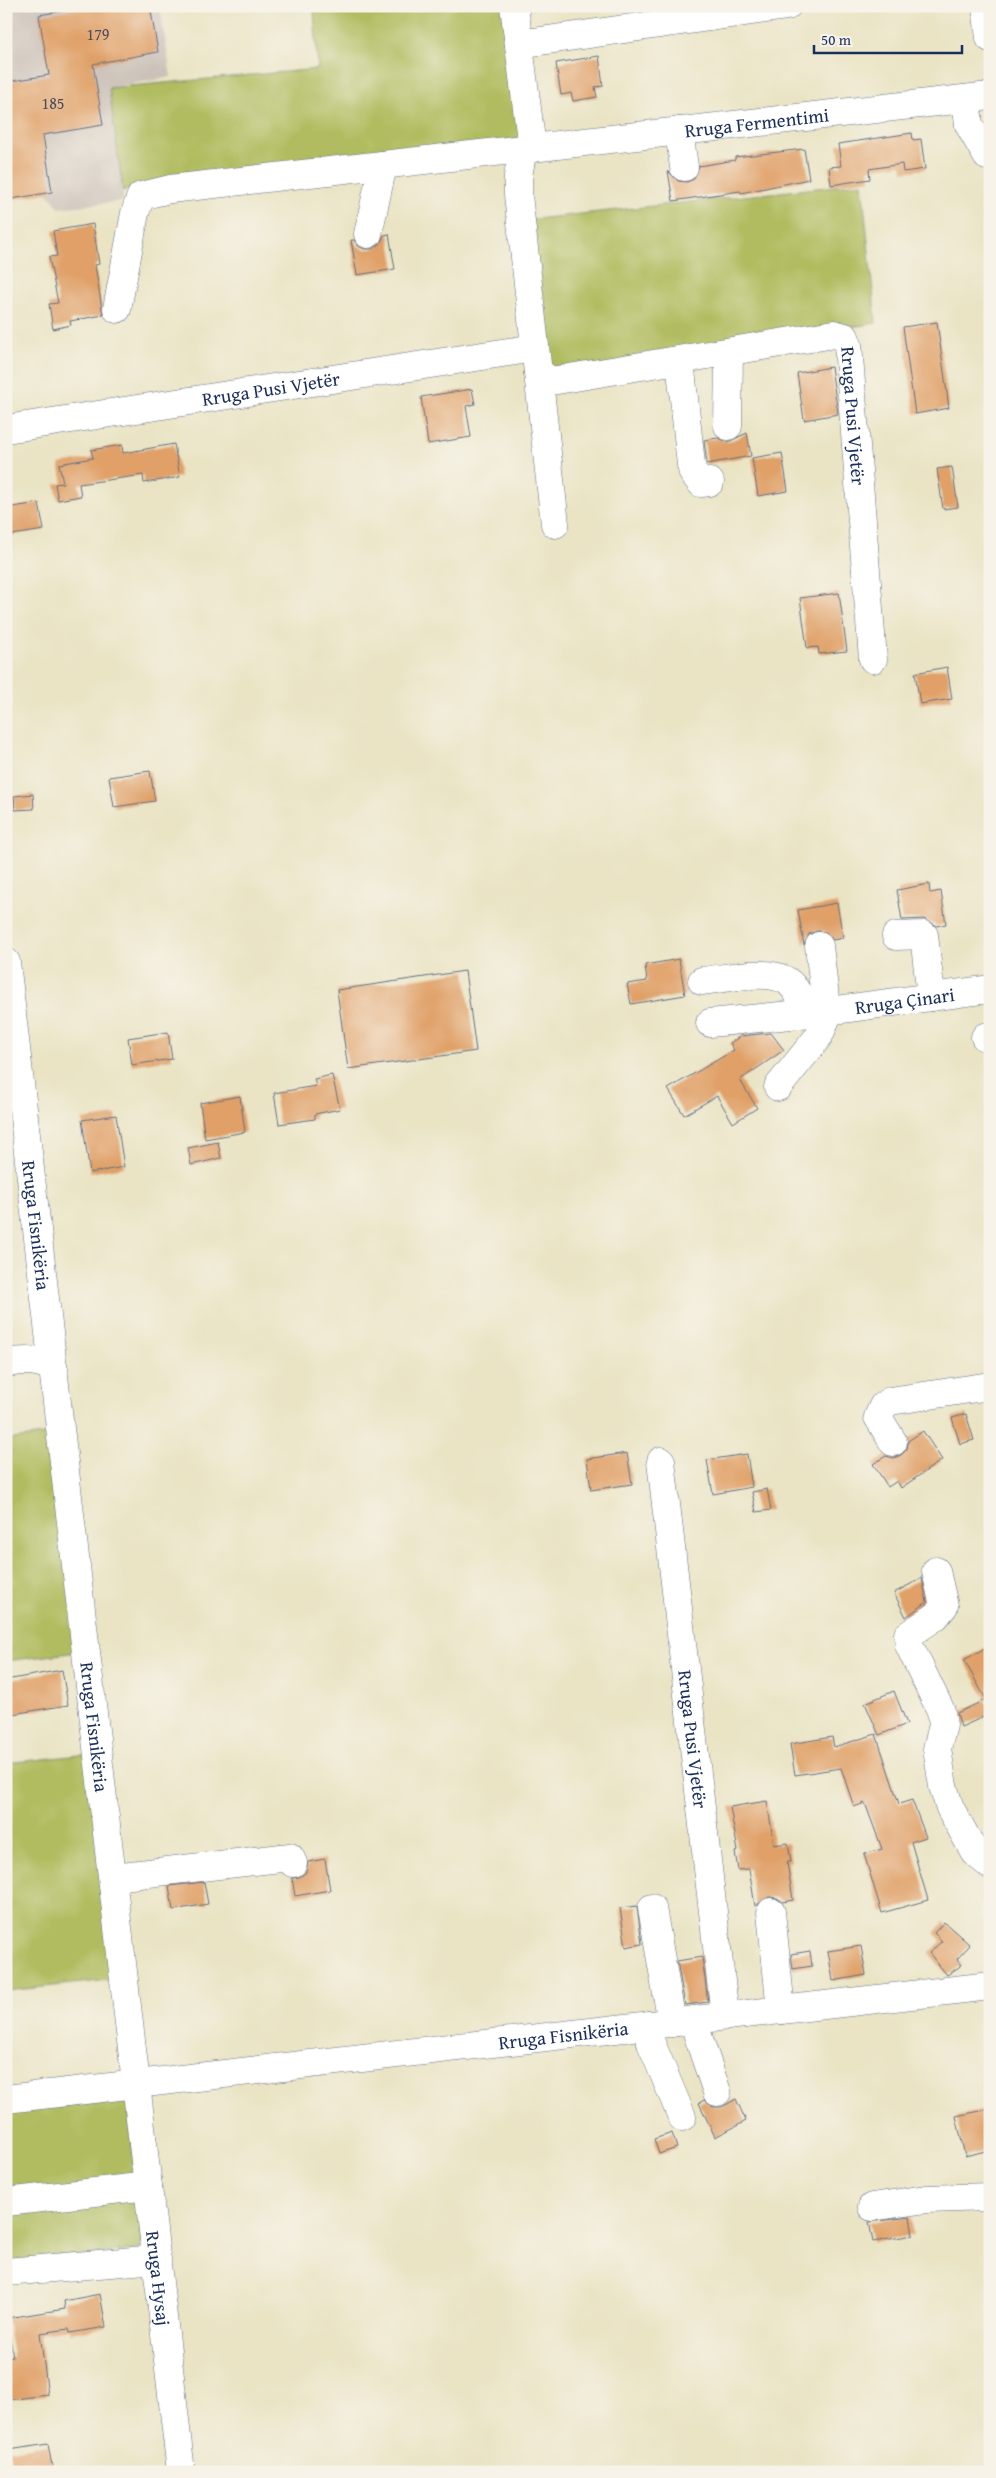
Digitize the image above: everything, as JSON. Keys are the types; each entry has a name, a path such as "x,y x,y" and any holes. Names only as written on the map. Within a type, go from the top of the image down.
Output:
{"street":[{"path":"514,6 528,148 518,176 518,196 555,524"},
{"path":"519,44 787,6"},
{"path":"986,6 990,38"},
{"path":"978,98 970,125 987,156"},
{"name":"Rruga Fermentimi","path":"117,309 135,213 141,196 170,189 679,131 848,124 978,98"},
{"path":"679,131 684,167"},
{"path":"368,234 383,165"},
{"name":"Rruga Pusi Vjetër","path":"6,429 537,360 549,380 557,380 834,334 845,337 848,345 873,659"},
{"path":"700,429 739,424 730,352"},
{"path":"680,360 691,465 693,473 701,482 710,482"},
{"path":"896,936 924,935 932,997"},
{"path":"778,1088 819,1036 825,1012 820,946"},
{"name":"Rruga Fisnikëria","path":"6,962 137,2084"},
{"path":"702,981 755,975 786,980 798,992 804,1004 825,1012"},
{"name":"Rruga Çinari","path":"710,1023 825,1012 990,989"},
{"path":"6,1363 26,1360 40,1361 54,1369"},
{"path":"893,1442 878,1418 883,1406 890,1401 979,1387"},
{"name":"Rruga Pusi Vjetër","path":"661,1461 725,2016"},
{"path":"936,1571 944,1606 935,1617 908,1636 909,1645 941,1711 942,1737 937,1749 943,1786 950,1808 975,1853 990,1865"},
{"path":"113,1877 290,1857 293,1863"},
{"path":"652,1908 672,2023"},
{"path":"771,1912 781,2010"},
{"name":"Rruga Fisnikëria","path":"6,2099 990,1986"},
{"path":"672,2023 698,2036 717,2092"},
{"path":"672,2023 651,2043 682,2117"},
{"name":"Rruga Hysaj","path":"137,2084 181,2472"},
{"path":"6,2202 148,2186"},
{"path":"872,2207 926,2199 990,2197"},
{"path":"6,2272 157,2259"}],"shaded area":[{"path":"6,6 160,6 171,77 109,88 123,191 122,201 60,208 47,193 6,200"}],"green space":[{"path":"365,6 505,6 522,142 123,191 109,88 318,69 314,12"},
{"path":"862,183 876,323 562,373 548,371 527,220"},
{"path":"51,1434 78,1652 6,1661 6,1440"},
{"path":"89,1754 119,1979 6,1991 6,1763"},
{"path":"128,2100 142,2249 6,2263 6,2112"}],"building":[{"path":"92,6 150,6 158,52 93,64 103,125 43,135 52,192 6,200 6,82 49,75 39,15"},
{"path":"599,56 603,86 595,87 597,97 573,101 571,93 561,95 556,63"},
{"path":"912,133 913,140 921,139 925,169 903,172 902,164 869,169 870,179 831,185 829,167 841,166 838,144"},
{"path":"804,149 809,179 741,193 740,191 673,201 668,171 678,181 687,182 694,179 699,166 735,160 735,157"},
{"path":"93,224 99,264 95,265 103,315 70,321 71,325 53,329 49,304 58,303 49,257 57,256 53,231"},
{"path":"389,234 395,269 357,275 351,240 354,240 358,246 364,249 372,249 380,244 384,235"},
{"path":"937,322 949,408 915,414 903,327"},
{"path":"831,367 838,414 804,420 797,373"},
{"path":"472,389 475,404 466,406 471,437 428,444 421,397"},
{"path":"747,433 751,456 707,464 704,440 718,438 728,442"},
{"path":"174,444 180,477 144,483 143,475 79,484 81,496 58,500 55,484 63,483 59,464 93,458 91,450 122,445 123,453"},
{"path":"782,453 788,491 758,496 752,458"},
{"path":"952,467 958,507 943,509 937,469"},
{"path":"39,503 44,530 6,536 6,508"},
{"path":"839,593 847,651 819,654 818,647 807,648 800,598"},
{"path":"947,667 952,699 920,704 915,673"},
{"path":"150,771 155,801 114,807 109,777"},
{"path":"33,794 34,809 15,810 14,796"},
{"path":"929,884 930,893 941,891 946,924 937,926 924,919 902,920 897,890"},
{"path":"837,903 843,938 833,940 826,932 817,931 809,934 804,945 798,910"},
{"path":"679,959 685,995 631,1004 627,984 647,981 645,965"},
{"path":"465,971 476,1051 348,1069 337,990"},
{"path":"168,1032 172,1059 132,1065 128,1038"},
{"path":"771,1033 784,1050 740,1080 757,1108 733,1123 717,1096 684,1115 668,1089 734,1050 730,1043 741,1036"},
{"path":"332,1075 340,1109 315,1114 315,1119 279,1124 274,1093 316,1086 314,1079"},
{"path":"240,1096 245,1132 205,1139 200,1103"},
{"path":"116,1115 124,1167 90,1173 82,1120"},
{"path":"218,1142 221,1158 191,1165 188,1148"},
{"path":"966,1414 974,1440 960,1444 952,1418"},
{"path":"923,1431 942,1460 901,1488 897,1481 888,1487 873,1464 886,1456 894,1458 901,1455 907,1449 908,1441"},
{"path":"627,1453 632,1484 591,1490 587,1459"},
{"path":"747,1454 752,1487 713,1494 707,1460"},
{"path":"767,1489 771,1510 756,1512 752,1492"},
{"path":"922,1578 927,1602 906,1617 894,1593"},
{"path":"990,1645 990,1706 964,1660"},
{"path":"62,1670 68,1705 6,1715 6,1680"},
{"path":"894,1691 907,1724 879,1735 865,1703"},
{"path":"985,1700 990,1714 961,1727 957,1713"},
{"path":"876,1734 899,1804 912,1800 926,1837 911,1842 928,1900 882,1913 864,1854 882,1849 865,1803 854,1807 841,1768 795,1775 790,1744 832,1737 834,1747"},
{"path":"767,1801 774,1845 788,1843 791,1862 787,1862 793,1900 783,1902 777,1898 769,1897 755,1906 749,1869 738,1870 735,1852 738,1851 730,1807"},
{"path":"325,1859 330,1890 295,1896 292,1878 300,1877 306,1872 308,1862"},
{"path":"204,1882 208,1904 173,1910 169,1886"},
{"path":"637,1906 642,1944 626,1947 620,1908"},
{"path":"944,1922 970,1945 957,1959 962,1965 947,1975 929,1953 942,1941 934,1933"},
{"path":"861,1946 866,1975 833,1981 828,1951"},
{"path":"810,1951 812,1966 793,1969 791,1954"},
{"path":"702,1957 708,2002 685,2005 677,1961"},
{"path":"736,2099 746,2121 715,2137 699,2103 704,2100 713,2107 722,2107"},
{"path":"990,2109 990,2150 965,2156 956,2116"},
{"path":"672,2133 677,2148 659,2154 654,2139"},
{"path":"910,2217 913,2235 873,2242 869,2222"},
{"path":"100,2294 106,2327 70,2333 69,2329 40,2333 48,2395 7,2400 6,2358 13,2357 7,2318 65,2309 64,2301"},
{"path":"48,2444 53,2472 13,2472 9,2450"}]}
